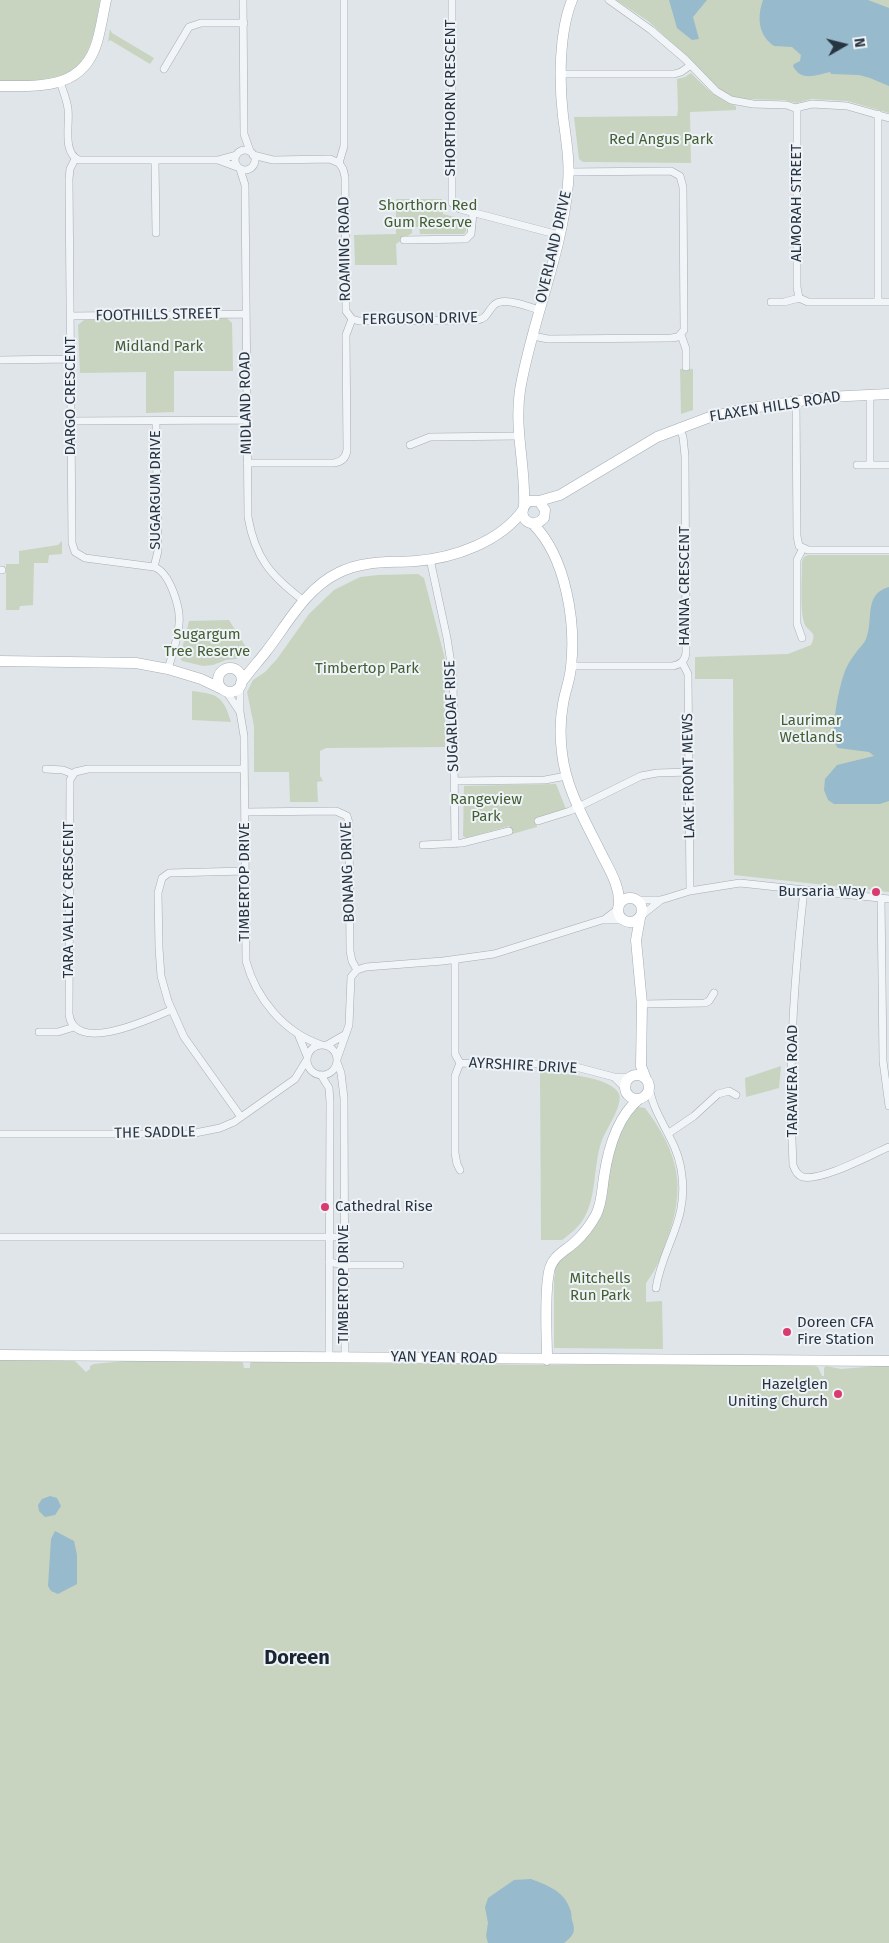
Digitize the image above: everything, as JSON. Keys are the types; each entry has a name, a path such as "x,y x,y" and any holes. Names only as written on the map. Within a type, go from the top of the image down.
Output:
{"street":[{"path":"0,86 44,86 60,82 80,70 90,58 97,43 106,0"},
{"path":"239,168 235,161 244,134 244,0"},
{"path":"218,160 239,168 251,168 273,160 325,159 338,163 344,146 344,0"},
{"name":"SHORTHORN CRESCENT","path":"452,0 452,200 456,208 559,235"},
{"path":"609,0 652,30 691,65 716,91 731,100 746,103 782,104 797,108 812,104 838,105 889,118"},
{"name":"OVERLAND DRIVE","path":"523,508 524,482 518,436 520,391 559,235 566,202 569,172 563,108 562,57 569,3"},
{"path":"164,69 189,27 201,24 244,23"},
{"path":"562,74 674,74 681,72 691,65"},
{"path":"60,82 68,110 69,150 75,159 88,161 218,160 244,150 273,160"},
{"name":"ALMORAH STREET","path":"797,108 797,287 799,298"},
{"path":"878,114 878,302"},
{"path":"244,134 255,160 251,168"},
{"name":"DARGO CRESCENT","path":"75,159 69,178 71,538 75,552 85,558 154,567"},
{"path":"155,161 156,233"},
{"name":"ROAMING ROAD","path":"247,463 339,462 345,456 347,450 346,335 352,319 346,311 345,177 343,169 338,163"},
{"name":"MIDLAND ROAD","path":"239,168 245,185 248,517 254,543 266,566 275,578 304,600"},
{"name":"MIDLAND ROAD","path":"245,185 251,168"},
{"path":"533,336 548,339 676,338 684,330 683,187 680,176 671,172 569,172"},
{"path":"404,240 466,239 471,234 473,213"},
{"path":"771,302 784,302 799,298 808,302 889,302"},
{"name":"FERGUSON DRIVE","path":"352,319 359,321 482,320 494,305 504,302 540,310"},
{"name":"FOOTHILLS STREET","path":"70,316 246,314"},
{"path":"681,335 686,349 686,367"},
{"path":"0,360 70,359"},
{"path":"870,394 870,465"},
{"name":"FLAXEN HILLS ROAD","path":"538,501 560,495 646,443 679,427 727,412 827,396 889,394"},
{"path":"796,401 798,542 802,548 813,550 889,550"},
{"path":"71,421 246,420"},
{"name":"SUGARGUM DRIVE","path":"156,421 158,551 154,567 161,570 169,581 180,618 168,670"},
{"name":"HANNA CRESCENT","path":"571,666 673,666 682,662 686,653 685,466 684,444 679,427"},
{"path":"410,445 430,437 518,436"},
{"path":"857,465 889,465"},
{"name":"OVERLAND DRIVE","path":"524,482 538,501"},
{"name":"FLAXEN HILLS ROAD","path":"545,516 560,495"},
{"path":"0,662 121,662 168,670 201,679 224,690 235,691 304,600 327,579 347,569 376,562 430,559 474,547 510,526 529,501 538,501 544,506 548,542 560,570 570,614 571,666 560,727 566,776 616,883 619,917 624,921 636,940"},
{"path":"523,508 524,518 548,542"},
{"path":"510,526 539,522 545,516"},
{"path":"802,548 797,560 797,624 802,638"},
{"name":"SUGARLOAF RISE","path":"430,559 453,676 455,844"},
{"path":"201,679 220,674 226,669 235,670 259,661"},
{"name":"LAKE FRONT MEWS","path":"682,662 688,674 690,891"},
{"path":"235,670 241,677 241,685"},
{"path":"220,674 219,683 224,690"},
{"name":"TIMBERTOP DRIVE","path":"241,685 240,712 244,736 246,961 251,978 259,994 270,1008 298,1034 312,1042 324,1045"},
{"name":"TIMBERTOP DRIVE","path":"224,690 240,712"},
{"path":"46,769 63,770 73,774 77,770 88,769 244,769"},
{"path":"538,821 579,807 641,776 657,773 689,772"},
{"name":"TARA VALLEY CRESCENT","path":"73,774 70,785 69,1014 74,1026"},
{"path":"455,781 545,780 566,776"},
{"name":"BONANG DRIVE","path":"244,812 336,811 347,816 349,823 350,951 352,961 357,970"},
{"path":"423,845 455,844 508,831"},
{"path":"241,1117 192,1049 171,1010 164,987 160,962 158,893 165,874 175,872 244,872"},
{"path":"616,883 642,908 636,940 642,1004 641,1056 643,1073 655,1109 669,1133 678,1154 681,1169 683,1202 680,1219 656,1288"},
{"path":"346,1034 324,1045 312,1048 307,1058 310,1070 320,1075 326,1075 333,1070 346,1034 350,1018 351,978 357,970 376,966 455,960 508,951 602,920 625,899 661,900 690,891 740,884 885,898 884,1069 889,1106"},
{"name":"TARAWERA ROAD","path":"804,890 796,962 792,1039 793,1165 798,1174 802,1176 822,1175 889,1146"},
{"path":"602,920 633,922 661,900"},
{"path":"455,960 455,1054 460,1063 455,1076 454,1153 460,1170"},
{"path":"642,1004 705,1003 709,1001 714,993"},
{"path":"39,1032 58,1032 74,1026 84,1031 117,1031 171,1010"},
{"name":"TIMBERTOP DRIVE","path":"298,1034 307,1058"},
{"path":"324,1045 334,1051 337,1061"},
{"path":"548,1360 547,1286 551,1264 557,1255 575,1242 597,1213 601,1202 609,1155 626,1111 627,1080 631,1077 641,1056"},
{"name":"THE SADDLE","path":"0,1134 190,1134 220,1128 241,1117 295,1079 307,1058"},
{"name":"TIMBERTOP DRIVE","path":"337,1061 344,1098 345,1356"},
{"name":"AYRSHIRE DRIVE","path":"460,1063 562,1065 614,1077 631,1077"},
{"name":"TIMBERTOP DRIVE","path":"320,1075 327,1084 330,1094 329,1357"},
{"name":"THE SADDLE","path":"295,1079 320,1075"},
{"path":"626,1111 647,1094 647,1082 639,1075 631,1077"},
{"name":"AYRSHIRE DRIVE","path":"614,1077 626,1090"},
{"path":"626,1090 631,1098 648,1102 655,1109"},
{"path":"669,1133 694,1116 720,1093 729,1091 736,1095"},
{"path":"0,1237 344,1236"},
{"path":"329,1262 344,1265 400,1265"},
{"name":"YAN YEAN ROAD","path":"0,1355 889,1361"}],"green space":[{"path":"0,0 100,0 92,39 81,62 73,71 47,81 0,82"},
{"path":"616,0 889,0 889,113 847,101 811,99 797,103 783,100 742,99 728,95 716,87 697,66 648,21"},
{"path":"110,29 112,33 154,58 150,64 110,40 108,42"},
{"name":"Red Angus Park","path":"691,73 717,97 736,106 736,110 690,112 691,163 583,162 579,159 574,117 677,116 677,79"},
{"name":"Shorthorn Red Gum Reserve","path":"396,199 442,199 443,214 466,220 466,231 464,234 420,234 419,227 412,227 412,233 396,244 397,265 355,265 354,235 396,234"},
{"name":"Midland Park","path":"227,318 232,323 233,371 174,371 174,412 146,413 146,372 80,373 78,325 84,320"},
{"path":"680,369 693,369 693,410 681,414"},
{"path":"62,541 62,554 49,555 48,563 34,563 33,605 20,606 19,610 6,610 6,564 19,564 19,551 58,545"},
{"name":"Laurimar Wetlands","path":"808,555 889,555 889,892 734,875 733,679 695,679 695,657 788,654 811,645 814,636 805,625 802,601 802,562 804,557"},
{"name":"Timbertop Park","path":"418,574 424,578 445,659 445,747 326,748 320,751 320,776 323,781 317,782 318,802 290,802 289,772 254,772 254,726 247,692 253,680 265,672 277,659 309,614 334,590 360,577"},
{"name":"Sugargum Tree Reserve","path":"229,620 249,652 236,659 226,660 213,665 203,666 182,661 180,657 189,621"},
{"path":"192,691 208,693 218,698 225,707 231,722 192,720"},
{"name":"Rangeview Park","path":"556,784 566,809 536,818 537,827 512,834 509,826 466,838 463,836 464,786"},
{"path":"781,1066 779,1088 746,1097 745,1078"},
{"name":"Mitchells Run Park","path":"540,1072 571,1074 607,1083 615,1088 620,1099 599,1150 588,1209 580,1224 562,1240 541,1240"},
{"name":"Mitchells Run Park","path":"633,1106 645,1108 666,1140 676,1172 678,1188 673,1223 658,1263 646,1283 646,1302 662,1301 663,1349 554,1348 554,1280 556,1266 559,1258 583,1240 617,1140"},
{"path":"0,1359 74,1360 86,1372 94,1364 135,1360 239,1361 243,1363 244,1368 250,1368 250,1363 252,1362 812,1365 818,1367 822,1376 824,1376 824,1368 826,1366 841,1369 889,1365 889,1943 0,1943"}],"water":[{"path":"669,0 707,0 693,17 699,39 692,40 677,28"},
{"path":"763,0 868,0 889,8 889,86 859,75 831,74 830,72 814,76 800,74 793,66 800,61 801,55 792,47 774,46 762,31 760,13"},
{"path":"889,587 889,801 880,804 834,804 828,800 824,790 825,779 837,765 874,756 869,752 838,748 835,743 834,724 837,701 845,671 866,639 872,602 881,590"},
{"path":"50,1496 57,1498 61,1506 55,1515 45,1517 39,1511 38,1505 42,1499"},
{"path":"55,1531 74,1541 77,1555 77,1584 58,1594 51,1591 48,1586 51,1539"},
{"path":"531,1879 549,1886 564,1898 571,1912 574,1928 572,1935 564,1943 488,1943 486,1936 488,1923 485,1907 488,1898 514,1880"}],"place":[{"name":"Bursaria Way","path":"876,892"},
{"name":"Cathedral Rise","path":"325,1207"},
{"name":"Doreen CFA Fire Station","path":"787,1332"},
{"name":"Hazelglen Uniting Church","path":"838,1394"}],"district":[{"name":"Doreen","path":"297,1658"}]}
